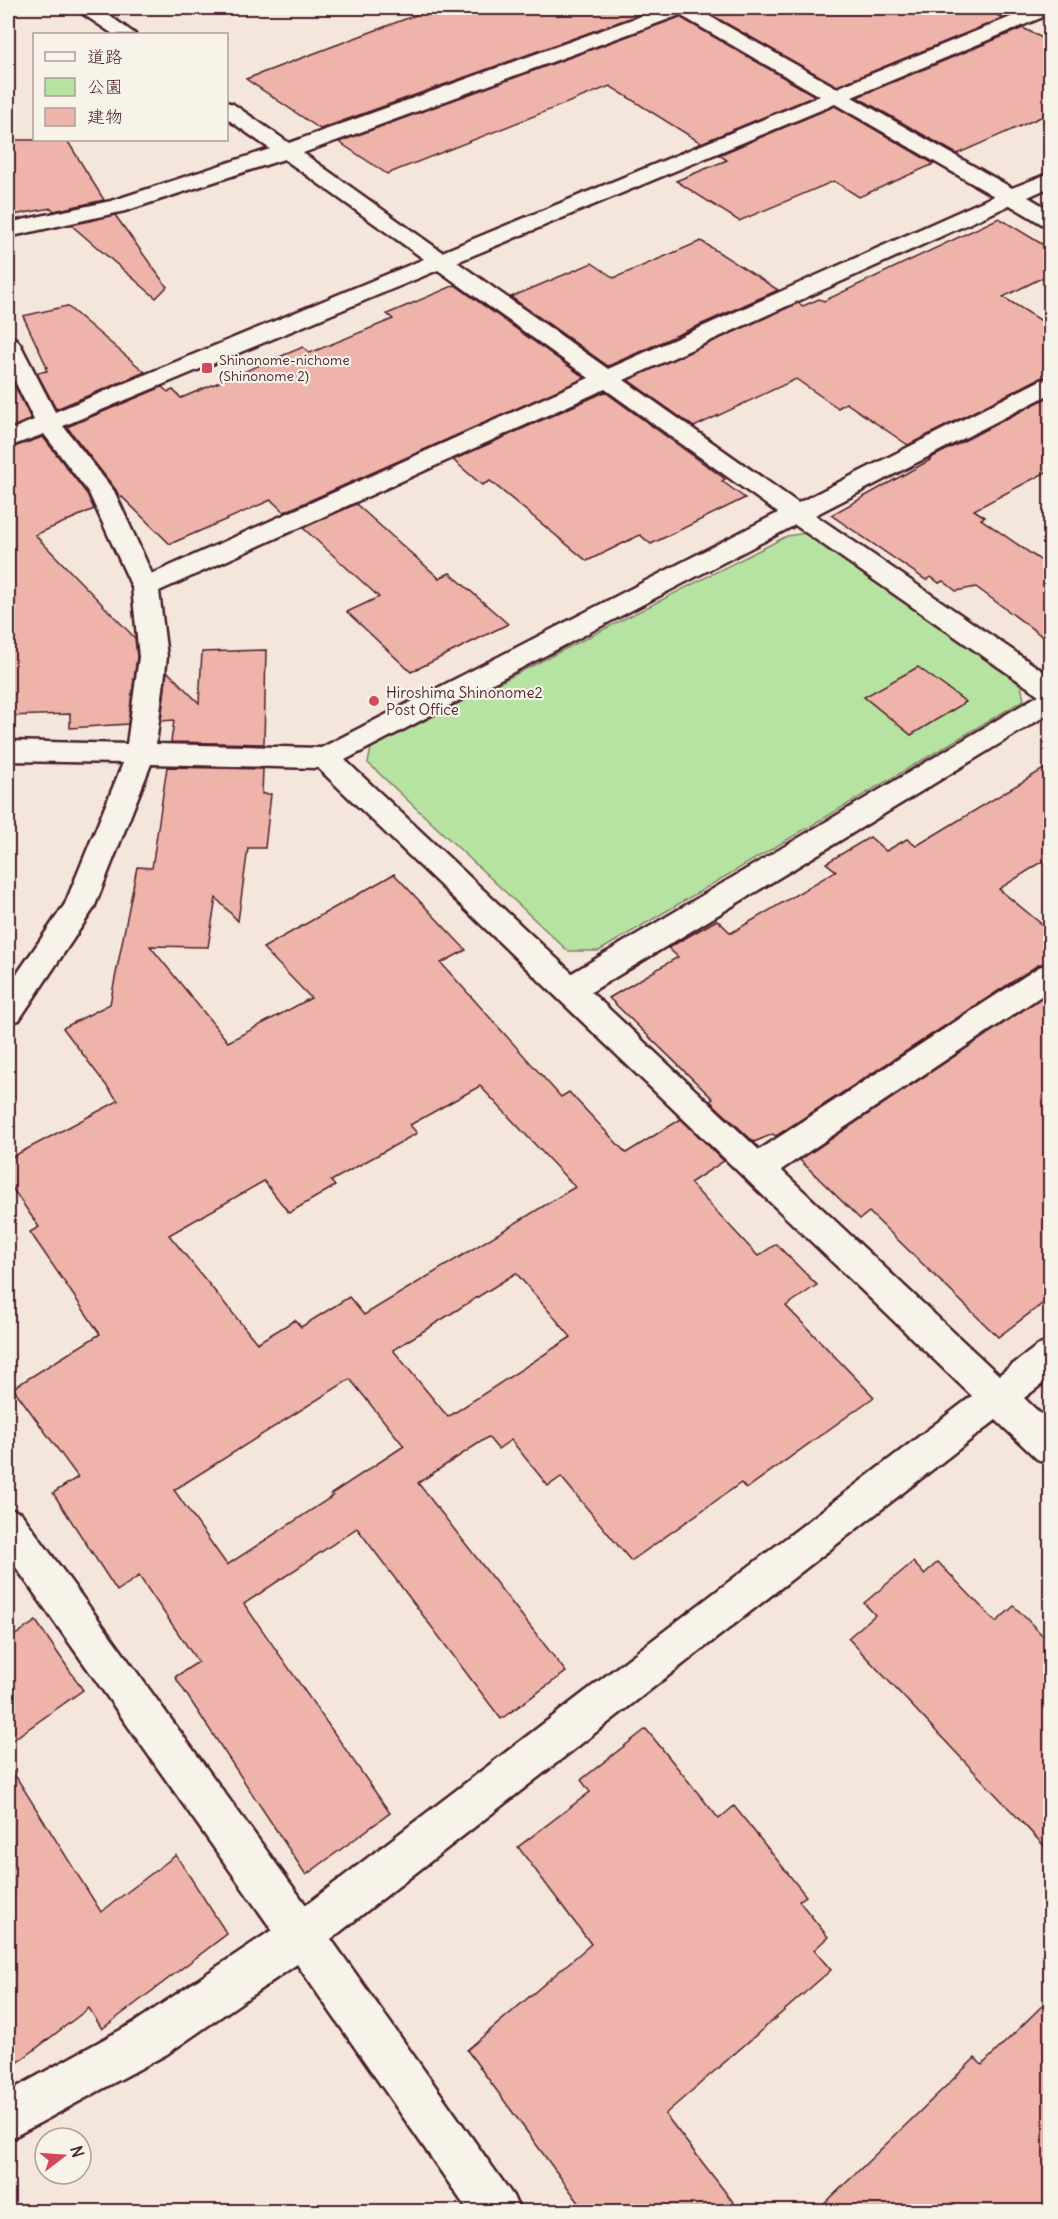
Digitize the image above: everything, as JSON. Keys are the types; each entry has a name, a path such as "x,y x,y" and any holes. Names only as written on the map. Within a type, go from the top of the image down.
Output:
{"street":[{"path":"87,8 124,33"},
{"path":"8,230 117,206 287,151 681,8 1050,219"},
{"path":"8,440 1049,8"},
{"path":"228,109 796,514 1050,689"},
{"path":"145,587 1050,179"},
{"path":"8,344 48,423 101,491 145,587 153,657 140,756 79,908 8,1011"},
{"path":"8,751 140,756 325,758 1050,385"},
{"path":"569,990 1050,701"},
{"path":"325,758 1050,1447"},
{"path":"757,1169 1050,975"},
{"path":"8,2117 151,2038 302,1935 1050,1357"},
{"path":"8,1525 497,2211"}],"green space":[{"path":"806,533 1021,685 1024,700 599,951 568,951 368,763 371,748 787,536"}],"building":[{"path":"415,8 658,8 320,129 246,79 416,15"},
{"path":"699,8 983,8 1003,18 837,86"},
{"path":"680,17 815,96 701,143 610,86 387,174 339,142"},
{"path":"1023,28 1050,42 1050,113 957,154 857,97"},
{"path":"835,106 934,164 859,197 834,181 739,221 676,181 727,160 719,155"},
{"path":"8,140 68,141 104,200 54,211 51,208 8,216"},
{"path":"115,215 167,287 156,298 71,225"},
{"path":"999,218 1050,249 1050,274 1003,297 1050,326 1050,376 1040,378 908,445 846,403 838,408 796,379 694,427 628,380 798,303 803,306 819,299 824,301"},
{"path":"701,241 778,290 608,366 511,297 592,263 614,278"},
{"path":"455,285 585,378 284,512 271,500 170,544 122,497 120,498 67,427 162,387 168,392 173,390 181,398 303,347 310,353 393,319 387,314"},
{"path":"67,306 145,372 56,409 37,373 47,371 45,367 47,367 23,316"},
{"path":"11,378 31,419 8,429 8,379"},
{"path":"605,392 725,479 722,481 745,498 651,544 640,535 587,561 490,481 482,485 453,460"},
{"path":"1050,396 1050,470 974,510 985,517 981,519 1050,567 1050,642 976,587 956,591 943,581 939,583 931,577 926,580 831,515 929,459"},
{"path":"43,437 87,494 94,509 35,535 135,638 137,657 128,724 70,728 70,714 8,716 8,449"},
{"path":"356,504 439,578 450,573 508,624 411,672 347,612 379,597 303,528"},
{"path":"266,650 264,744 171,742 174,720 161,721 167,671 199,703 202,652"},
{"path":"918,667 966,702 911,735 864,697"},
{"path":"1050,765 1050,857 999,889 1050,931 1050,961 1038,965 776,1136 773,1134 754,1142 710,1101 713,1099 609,998 678,957 668,948 717,920 731,933 836,871 826,863 870,837 886,851 907,839 916,846"},
{"path":"167,767 263,769 262,794 271,794 265,848 248,848 238,921 216,898 208,947 150,946 228,1042 311,998 263,948 394,874 466,950 441,963 561,1097 569,1092 626,1153 681,1119 724,1161 690,1183 758,1256 776,1244 817,1285 786,1306 874,1397 746,1489 741,1483 631,1561 561,1477 548,1486 511,1440 498,1449 488,1437 418,1483 566,1672 501,1719 357,1528 244,1604 390,1813 306,1875 175,1677 198,1662 139,1576 117,1591 53,1493 78,1477 13,1388 100,1334 30,1232 39,1227 8,1182 8,1159 118,1101 63,1028 110,1004 137,867 152,868","holes":["480,1086 575,1187 364,1315 349,1297 301,1327 295,1320 257,1343 169,1235 264,1181 289,1213 335,1186 331,1181 417,1133 410,1125","516,1273 571,1337 448,1417 393,1350","350,1379 404,1446 331,1494 333,1496 227,1565 174,1490"]},
{"path":"1050,992 1050,1298 998,1337 869,1212 860,1219 800,1160"},
{"path":"913,1562 924,1574 938,1562 996,1622 1014,1606 1050,1643 1050,1852 848,1638 875,1615 864,1603"},
{"path":"36,1621 83,1690 8,1743 8,1640"},
{"path":"646,1729 719,1819 734,1806 806,1896 799,1901 828,1937 814,1950 831,1970 665,2114 740,2211 585,2211 467,2050 591,1944 518,1847 590,1792 581,1780"},
{"path":"8,1764 101,1912 176,1855 227,1934 102,2029 89,2008 8,2070"},
{"path":"1050,1998 1050,2211 817,2211 975,2058 982,2065"}],"place":[{"name":"Shinonome-nichome (Shinonome 2)","path":"207,368"},
{"name":"Hiroshima Shinonome2 Post Office","path":"374,701"}]}
